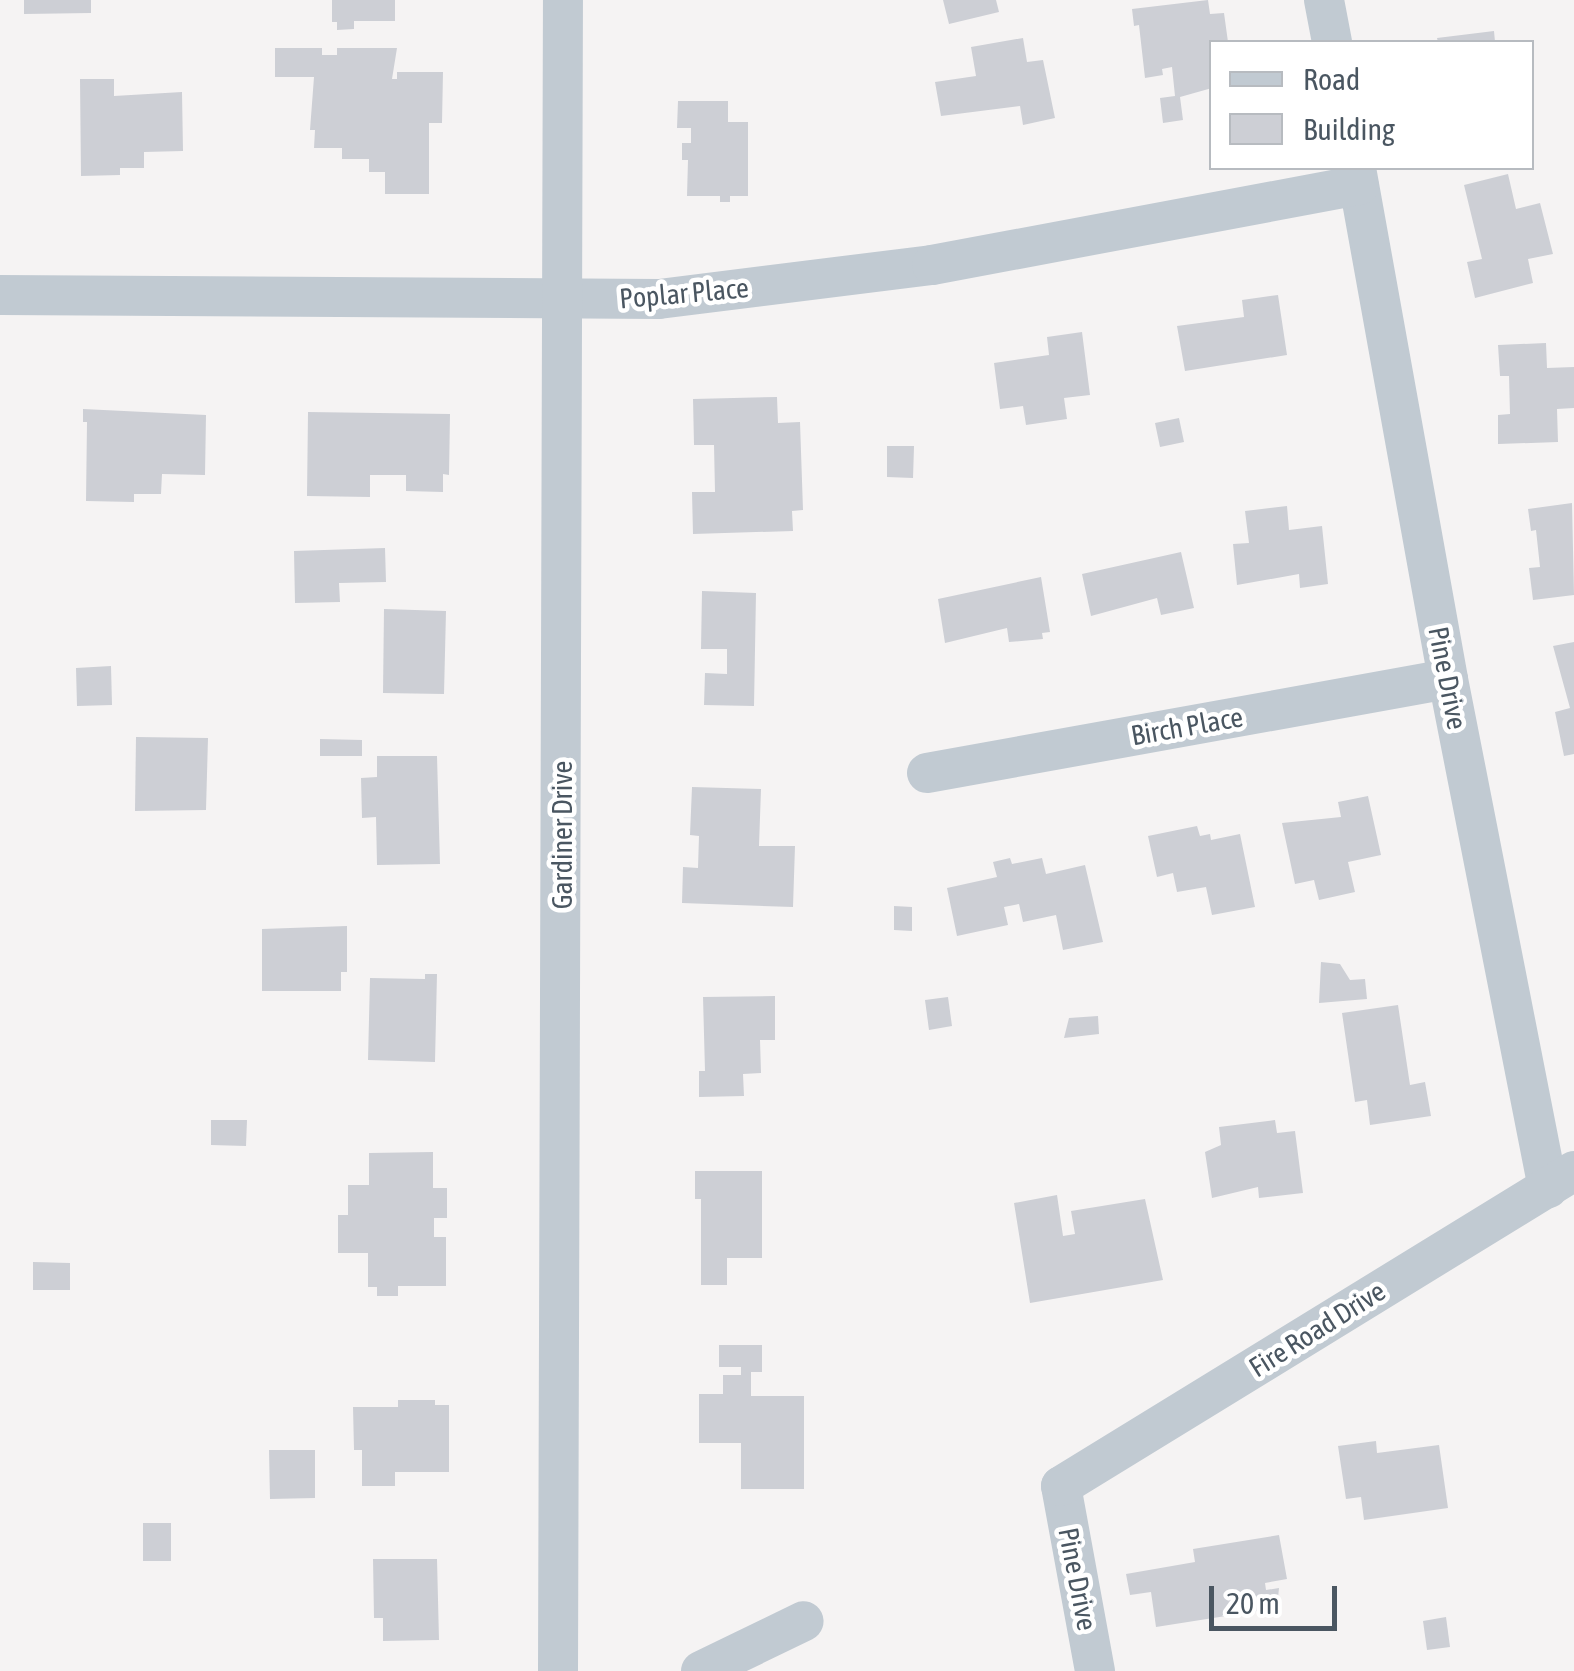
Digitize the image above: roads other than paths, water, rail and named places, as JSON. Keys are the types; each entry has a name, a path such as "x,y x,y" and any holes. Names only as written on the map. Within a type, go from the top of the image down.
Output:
{"street":[{"name":"Gardiner Drive","path":"558,1671 563,0"},
{"path":"1324,0 1332,40"},
{"name":"Poplar Place","path":"0,296 564,302 659,299 932,265 1357,176"},
{"name":"Pine Drive","path":"1357,176 1448,679 1561,1179"},
{"name":"Birch Place","path":"927,773 1448,679"},
{"name":"Fire Road Drive","path":"1060,1486 1561,1179"},
{"name":"Pine Drive","path":"1060,1486 1095,1671"},
{"path":"701,1671 804,1621"}]}
